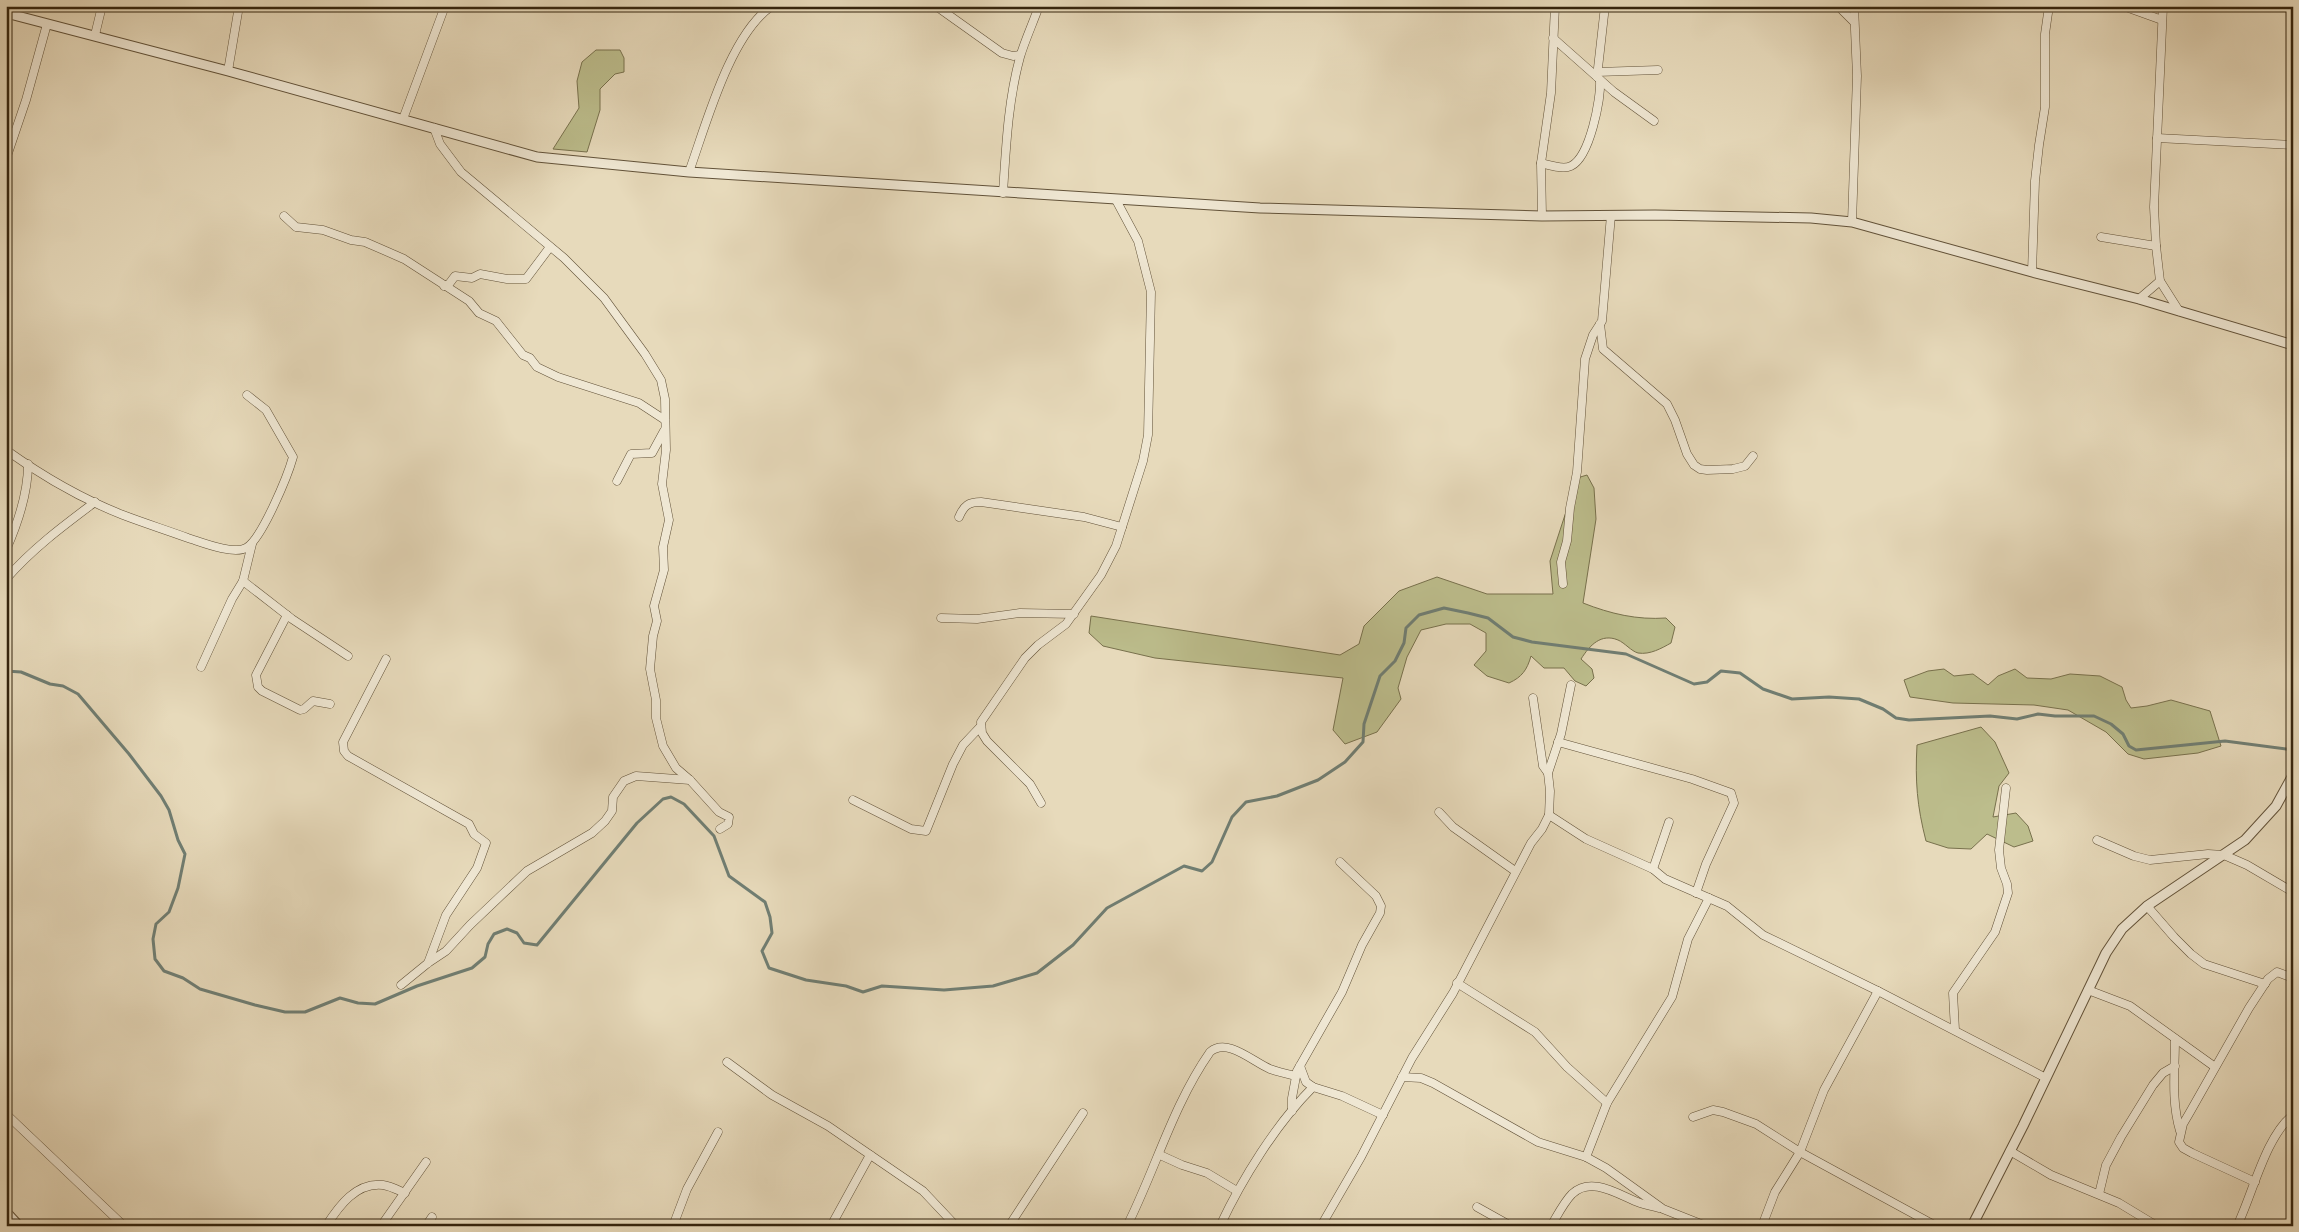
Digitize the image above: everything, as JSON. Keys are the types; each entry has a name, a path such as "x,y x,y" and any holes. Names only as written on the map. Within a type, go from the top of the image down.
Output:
{"street":[{"path":"96,35 102,6"},
{"path":"228,71 239,6"},
{"path":"403,119 445,6"},
{"path":"688,172 725,75 739,46 758,19 772,6"},
{"path":"936,6 1002,53 1013,56 1020,55"},
{"path":"1003,194 1007,128 1013,87 1020,55 1039,6"},
{"path":"1542,216 1541,163 1551,93 1555,6"},
{"path":"1541,163 1556,167 1570,167 1578,160 1591,132 1599,100 1598,76 1605,6"},
{"path":"1838,6 1854,22"},
{"path":"1852,222 1857,76 1854,6"},
{"path":"2032,272 2036,181 2045,107 2046,34 2049,6"},
{"path":"2123,6 2162,20"},
{"path":"2163,6 2154,207 2156,246 2160,281 2179,311"},
{"path":"6,13 96,35 537,157 688,172 1003,194 1260,208 1542,216 1611,215 1810,218 1852,222 2032,272 2139,299 2293,345"},
{"path":"6,159 21,118 48,24"},
{"path":"1553,38 1654,120"},
{"path":"1598,76 1658,70"},
{"path":"434,128 440,144 460,172 571,264 604,298 645,354 664,388 666,450 662,484 669,520 663,547 664,570 654,606 658,621 653,636 650,669 656,700 656,718 663,746 676,768 690,780 719,812 728,817 728,824 720,829"},
{"path":"2157,138 2293,145"},
{"path":"853,800 911,829 926,831 953,764 963,745 981,726 1025,658 1038,645 1066,624 1074,614 1101,575 1116,546 1141,469 1148,435 1152,311 1151,292 1138,241 1116,200"},
{"path":"1611,215 1600,324 1603,349 1667,404 1687,454 1694,465 1700,469 1732,469 1745,466 1753,456"},
{"path":"284,216 296,227 323,230 351,240 365,242 396,255 469,301 475,310 496,321 522,355 530,358 537,367 558,377 640,403 665,425"},
{"path":"2101,237 2156,246"},
{"path":"444,286 450,284 454,276 472,278 480,274 507,279 526,279 550,247"},
{"path":"2139,299 2160,281"},
{"path":"1563,584 1562,562 1577,472 1585,360 1592,335 1600,324"},
{"path":"201,667 232,599 243,582 252,544 288,476 293,457 266,410 247,395"},
{"path":"617,481 631,454 652,453 665,425"},
{"path":"6,450 95,502 122,515 208,544 238,550 252,544"},
{"path":"6,550 16,529 20,514 28,477 28,464"},
{"path":"6,579 39,546 95,502"},
{"path":"960,517 965,505 971,502 981,502 1084,517 1122,527"},
{"path":"243,582 287,615 348,656"},
{"path":"941,618 977,619 1038,612 1074,614"},
{"path":"287,615 256,675 258,687 262,691 300,710 313,701 330,704"},
{"path":"386,659 343,742 344,751 348,756 469,824 474,834 486,843 477,868 446,915 428,963"},
{"path":"1321,1226 1357,1166 1402,1077 1457,983 1516,871 1549,815 1550,790 1548,773 1558,742 1571,685"},
{"path":"1533,698 1541,741 1543,766 1548,773"},
{"path":"981,726 987,741 1030,784 1042,803"},
{"path":"1558,742 1683,776 1731,793 1734,802 1706,864 1696,893"},
{"path":"1973,1225 2106,953 2118,934 2147,906 2245,840 2276,806 2293,775"},
{"path":"400,985 446,951 470,925 527,871 592,833 604,822 612,810 613,797 624,781 636,776 690,780"},
{"path":"1955,1030 1953,994 1995,932 2008,893 2001,868 1999,850 2006,788"},
{"path":"1439,812 1453,827 1516,871"},
{"path":"1549,815 1586,839 1653,869 1665,879 1727,906 1763,935 1878,990 2046,1078"},
{"path":"1653,869 1669,822"},
{"path":"2097,840 2134,856 2150,860 2208,854 2224,855 2247,865 2293,892"},
{"path":"1292,1111 1292,1098 1300,1066 1342,992 1351,967 1377,919 1381,906 1376,896 1340,862"},
{"path":"1586,1157 1607,1102 1672,997 1688,939 1709,898"},
{"path":"2147,906 2174,937 2204,964 2265,984"},
{"path":"2255,1182 2183,1148 2179,1142 2183,1124 2215,1066 2265,984 2277,972 2293,978"},
{"path":"1457,983 1535,1032 1567,1067 1607,1102"},
{"path":"1762,1226 1775,1192 1800,1152 1824,1090 1878,990"},
{"path":"2088,990 2130,1006 2215,1066"},
{"path":"2175,1039 2174,1112 2181,1133"},
{"path":"1127,1226 1153,1165 1160,1155 1177,1108 1204,1060 1215,1048 1222,1046 1233,1049 1271,1069 1296,1076"},
{"path":"727,1062 772,1094 828,1126 923,1191 956,1226"},
{"path":"1300,1066 1306,1082 1313,1087 1342,1096 1383,1115"},
{"path":"2099,1194 2106,1165 2121,1136 2152,1085 2163,1073 2175,1066"},
{"path":"1402,1077 1421,1078 1433,1083 1538,1142 1586,1157 1664,1209"},
{"path":"1220,1226 1237,1191 1292,1111 1313,1087"},
{"path":"1693,1118 1713,1110 1756,1124 1800,1152 1936,1226"},
{"path":"1009,1226 1083,1113"},
{"path":"6,1114 124,1226"},
{"path":"2237,1226 2276,1137 2293,1115"},
{"path":"673,1226 687,1189 718,1132"},
{"path":"2010,1151 2051,1175 2119,1203 2142,1222 2157,1226"},
{"path":"831,1226 870,1155"},
{"path":"1160,1155 1207,1173 1237,1191"},
{"path":"381,1226 426,1162"},
{"path":"326,1226 339,1205 353,1193 367,1186 383,1185 405,1193"},
{"path":"1551,1226 1571,1195 1579,1188 1588,1186 1604,1188 1642,1204 1664,1209 1706,1226"},
{"path":"1477,1207 1510,1226"},
{"path":"6,1212 20,1226"},
{"path":"426,1226 432,1217"}],"green space":[{"path":"596,50 620,50 624,58 624,72 615,74 600,89 600,110 587,152 553,149 579,108 577,81 582,62"},
{"path":"1587,475 1594,488 1596,519 1583,603 1624,615 1666,618 1675,627 1671,643 1656,651 1647,653 1635,652 1621,641 1612,638 1601,639 1596,642 1581,659 1592,669 1594,678 1586,686 1575,681 1564,668 1544,668 1531,656 1523,672 1509,683 1487,676 1474,665 1486,651 1486,633 1470,624 1446,624 1421,630 1407,657 1398,688 1401,699 1377,732 1345,744 1333,730 1343,678 1155,658 1103,646 1089,633 1091,616 1340,655 1359,644 1364,626 1399,591 1437,577 1487,594 1553,594 1550,561 1577,478"},
{"path":"1944,669 1954,676 1973,674 1988,685 1998,676 2015,669 2027,678 2051,679 2070,674 2100,676 2122,687 2131,708 2171,700 2210,711 2221,746 2198,753 2144,759 2128,754 2106,732 2068,710 2034,705 1953,703 1910,697 1904,680 1928,671"},
{"path":"1981,727 1995,742 2009,773 1999,786 1993,817 2016,813 2028,826 2033,841 2014,847 1987,834 1971,849 1948,848 1926,841 1917,793 1917,745"}],"waterway":[{"path":"6,671 21,672 50,684 63,686 78,694 129,754 161,796 169,810 178,840 185,854 178,888 169,912 156,924 153,939 155,959 164,971 183,978 200,989 285,1012 305,1012 340,998 358,1003 375,1004 417,986 472,968 485,957 488,944 494,934 507,929 517,933 524,943 537,945 637,823 663,799 671,797 684,804 714,836 729,876 765,902 770,917 772,933 762,951 769,968 806,980 846,986 863,992 882,986 944,990 993,986 1037,973 1073,945 1107,908 1184,866 1202,871 1212,862 1232,817 1246,802 1277,796 1318,780 1345,762 1363,742 1364,724 1380,676 1395,661 1404,643 1406,628 1419,615 1444,608 1488,618 1513,637 1532,642 1626,654 1694,684 1707,682 1721,671 1740,673 1763,689 1792,699 1829,697 1859,699 1883,709 1896,718 1909,720 1990,716 2017,719 2038,714 2094,716 2111,724 2123,734 2129,746 2136,750 2225,741 2293,750"}]}
